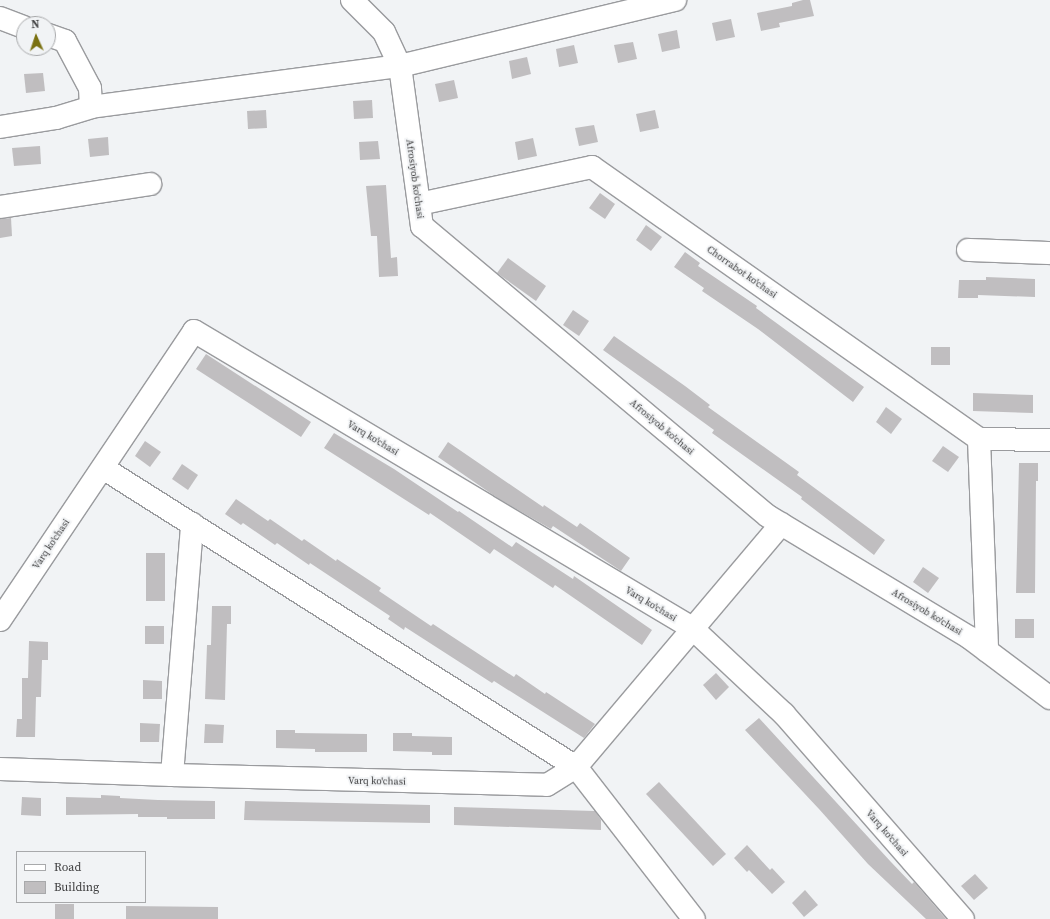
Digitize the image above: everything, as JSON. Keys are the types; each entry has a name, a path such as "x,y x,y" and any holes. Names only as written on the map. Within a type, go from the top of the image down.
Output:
{"street":[{"name":"Afrosiyob ko'chasi","path":"352,0 384,32 400,66 422,226 768,516 970,638 1050,698"},
{"path":"0,127 56,118 91,107 400,66 674,0"},
{"path":"0,18 16,24"},
{"path":"56,38 65,41 90,88 91,107"},
{"name":"Chorrabot ko'chasi","path":"419,204 592,166 979,439"},
{"path":"0,207 150,184"},
{"path":"968,250 1050,253"},
{"name":"Varq ko'chasi","path":"0,620 194,331 692,628 784,714 963,919"},
{"path":"987,651 979,439 1050,440"},
{"path":"103,468 576,767 694,919"},
{"path":"172,776 192,524"},
{"name":"Varq ko'chasi","path":"0,769 172,776 547,785 576,767 781,524"}],"building":[{"path":"810,0 814,16 779,23 780,27 761,31 757,13 792,6 792,3"},
{"path":"731,19 735,37 716,41 712,23"},
{"path":"677,30 680,48 662,52 658,34"},
{"path":"633,42 637,59 618,63 614,45"},
{"path":"574,45 578,63 559,67 556,49"},
{"path":"527,57 531,74 512,79 509,61"},
{"path":"43,73 45,91 26,93 24,74"},
{"path":"454,80 458,98 439,102 435,84"},
{"path":"372,100 373,118 354,119 353,101"},
{"path":"266,110 267,128 248,129 247,111"},
{"path":"655,110 659,128 640,132 636,114"},
{"path":"594,125 598,142 579,146 575,128"},
{"path":"108,137 109,155 90,157 88,139"},
{"path":"533,138 537,156 518,160 515,142"},
{"path":"378,141 380,159 360,160 359,142"},
{"path":"40,146 41,164 14,166 12,148"},
{"path":"386,185 391,258 397,257 398,276 379,277 377,236 371,236 366,186"},
{"path":"600,193 615,204 605,219 589,208"},
{"path":"11,218 12,236 0,238 0,219"},
{"path":"646,225 662,237 651,251 636,240"},
{"path":"685,252 700,263 698,266 757,306 756,308 864,387 853,402 758,329 702,291 704,288 674,267"},
{"path":"508,258 546,286 536,301 497,273"},
{"path":"986,277 1035,279 1035,297 978,295 978,298 958,298 959,280 986,280"},
{"path":"573,310 589,321 579,336 563,325"},
{"path":"614,336 685,386 710,405 708,407 799,472 797,475 885,540 874,555 801,499 802,497 712,433 714,430 603,350"},
{"path":"931,347 950,347 950,365 931,365"},
{"path":"206,354 311,422 301,437 196,369"},
{"path":"973,393 1033,395 1033,413 973,411"},
{"path":"886,407 902,419 891,434 876,422"},
{"path":"334,433 394,469 512,547 516,542 573,579 574,576 652,630 642,645 555,585 553,588 494,549 490,554 430,513 429,515 324,448"},
{"path":"145,441 161,452 150,467 135,456"},
{"path":"448,442 543,507 544,505 577,527 580,523 630,558 621,571 553,526 551,529 499,499 438,457"},
{"path":"943,446 959,457 948,472 932,461"},
{"path":"1019,463 1038,463 1038,481 1036,481 1035,593 1016,593"},
{"path":"182,464 198,475 188,490 172,479"},
{"path":"236,499 268,521 270,519 302,541 304,539 336,561 337,559 381,588 379,591 431,626 433,624 514,677 516,674 545,694 546,692 595,724 584,738 494,681 492,683 405,627 404,630 388,619 390,616 310,563 309,565 277,543 275,545 243,523 241,525 225,514"},
{"path":"146,553 165,553 165,601 146,601"},
{"path":"923,567 939,578 928,593 913,582"},
{"path":"212,606 231,606 231,624 227,624 225,700 205,699 207,645 211,645"},
{"path":"1015,619 1034,619 1034,638 1015,638"},
{"path":"145,626 164,626 164,644 145,644"},
{"path":"29,641 48,642 48,660 42,660 41,697 36,697 35,737 16,737 17,719 22,719 22,678 28,678"},
{"path":"716,673 729,687 716,700 703,685"},
{"path":"143,680 162,681 162,699 143,699"},
{"path":"759,718 891,862 912,884 914,882 946,919 926,919 868,864 745,730"},
{"path":"140,723 160,724 159,742 140,742"},
{"path":"205,724 224,725 223,743 204,743"},
{"path":"276,730 295,730 295,733 367,734 367,752 315,752 315,749 276,748"},
{"path":"393,733 412,733 412,736 452,737 452,755 432,755 432,752 393,751"},
{"path":"659,782 726,854 713,866 646,794"},
{"path":"101,795 120,796 120,798 158,800 215,801 215,819 167,819 167,817 138,817 138,814 66,815 66,797 101,798"},
{"path":"22,797 41,798 41,816 21,815"},
{"path":"245,801 430,805 430,823 244,820"},
{"path":"454,807 595,811 601,820 601,830 454,825"},
{"path":"747,845 770,870 772,868 785,882 772,894 749,870 747,872 734,858"},
{"path":"975,874 988,888 974,900 961,886"},
{"path":"805,890 818,905 804,917 792,903"},
{"path":"55,904 74,904 74,919 55,919"},
{"path":"126,906 218,907 218,919 126,919"}]}
